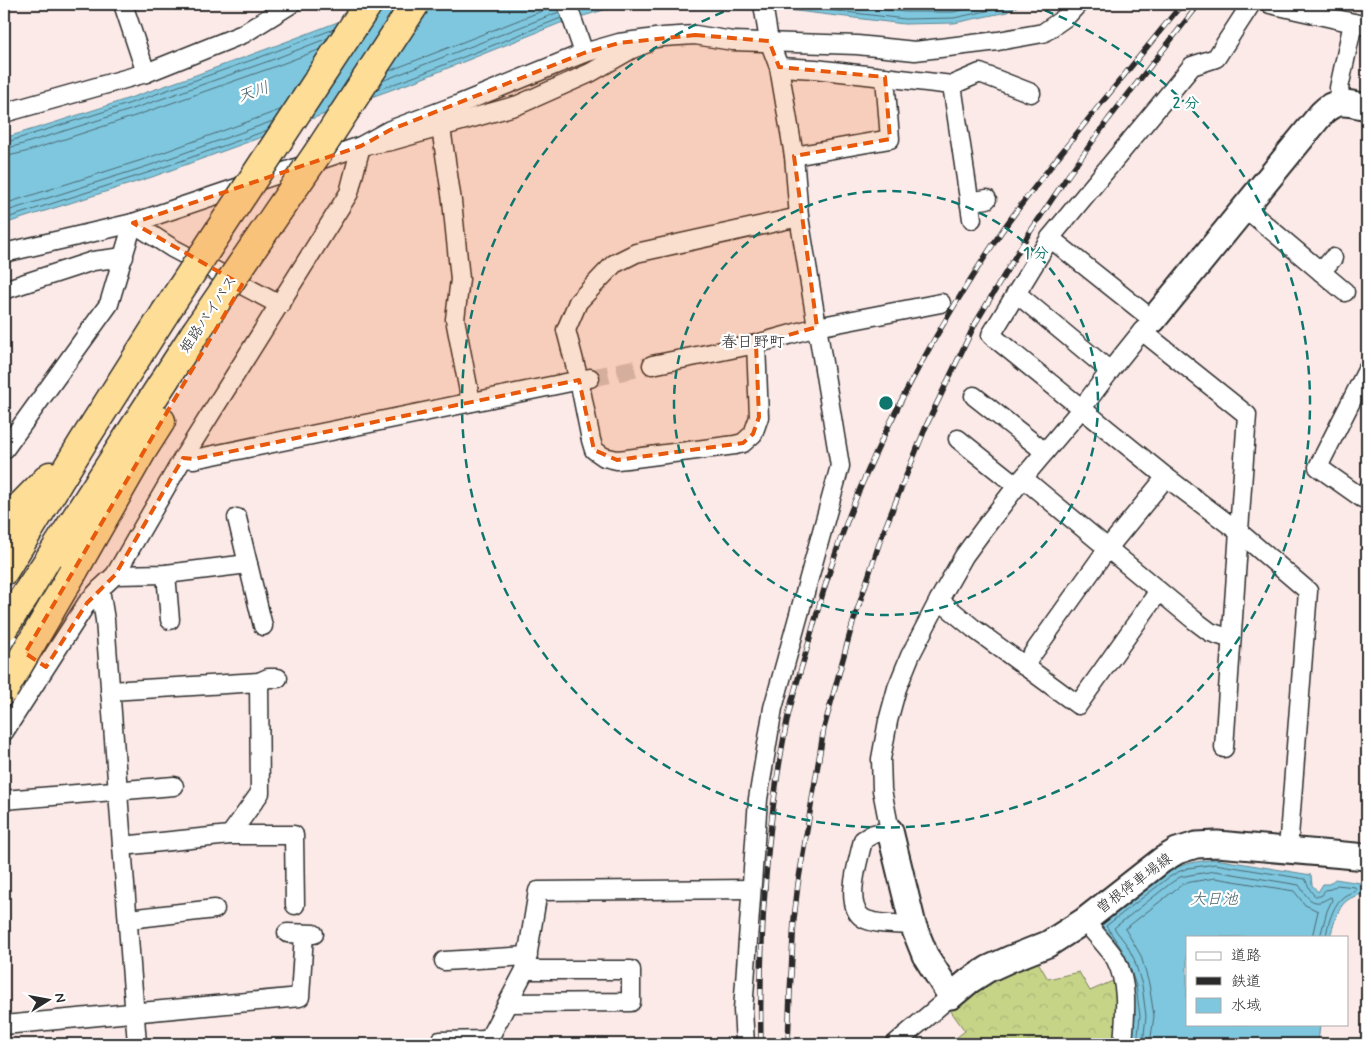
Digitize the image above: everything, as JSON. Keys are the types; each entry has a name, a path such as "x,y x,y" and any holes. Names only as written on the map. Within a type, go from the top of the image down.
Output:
{"highway":[{"path":"4,571 14,531 83,442 165,313 368,4"},
{"path":"4,690 142,451 201,339 416,4"},
{"name":"姫路バイパス","path":"4,627 201,339"}],"street":[{"path":"123,4 146,73"},
{"path":"4,113 146,73 243,34 291,4"},
{"path":"567,4 584,53"},
{"path":"745,1044 743,1010 758,799 773,708 840,466 799,217 794,156 779,67 769,41 763,4"},
{"path":"4,253 133,223 361,146 390,130 584,53 618,43 695,35 733,41 857,45 915,51 998,41 1043,33 1066,17 1078,4"},
{"path":"1250,4 1216,58 1192,66 1050,238 991,335 1166,476 1239,532 1308,591 1288,850"},
{"path":"1270,4 1360,25 1339,88 1341,102"},
{"path":"361,146 391,142 518,105 590,73 632,49 663,37"},
{"path":"779,67 815,69 952,85 980,73 1031,93"},
{"path":"794,156 890,139 885,77"},
{"path":"952,85 970,211 987,199"},
{"path":"895,1044 951,996 925,955 913,925 882,790 881,759 888,721 910,656 964,556 1020,482 1322,113 1330,106 1341,102 1367,107"},
{"path":"441,128 452,201 460,278 455,319 472,402"},
{"path":"4,732 87,604 115,575 183,458 349,193 361,146"},
{"path":"1244,207 1345,292"},
{"path":"756,344 759,417 753,434 743,443 617,460 604,457 594,450 591,440 585,379 566,330 578,302 614,264 636,253 799,217"},
{"path":"4,450 109,304 133,223"},
{"path":"133,223 172,248 280,305"},
{"path":"1050,238 1247,415 1224,748"},
{"path":"4,290 93,262 124,256"},
{"path":"1322,272 1334,258"},
{"path":"1016,293 1110,371"},
{"path":"652,365 756,344 817,327 941,303"},
{"path":"1367,370 1318,467 1362,498 1367,490"},
{"path":"183,458 194,459 585,379"},
{"path":"974,396 1045,452"},
{"path":"958,439 1020,482 1108,548 1210,632 1231,640"},
{"path":"1024,666 1108,548 1166,476"},
{"path":"237,518 263,626"},
{"path":"115,575 166,574 248,564"},
{"path":"166,574 170,620"},
{"path":"100,589 105,620 134,1013 138,1044"},
{"path":"939,600 973,628 1078,705 1159,591"},
{"path":"4,639 46,667"},
{"path":"110,691 259,682 268,678 278,678"},
{"path":"230,835 260,793 259,682"},
{"path":"4,800 174,786"},
{"path":"890,831 873,834 863,840 853,888 854,908 862,918 878,923 913,925"},
{"path":"122,846 230,835 294,835 295,905"},
{"name":"曽根停車場線","path":"951,996 969,981 988,969 1048,944 1084,921 1162,860 1177,851 1196,845 1217,844 1367,857"},
{"path":"440,1041 487,1042 527,963 538,891 751,888"},
{"path":"128,918 215,909"},
{"path":"1084,921 1115,958 1120,972 1126,1006 1123,1044"},
{"path":"4,1025 300,997 302,934"},
{"path":"444,961 527,963 631,970 630,1002 508,1003"}],"highlighted area":[{"path":"695,35 769,41 779,67 885,77 890,139 794,156 817,327 756,344 759,417 753,434 743,443 617,460 594,450 579,380 194,459 183,458 115,575 87,603 46,667 25,653 242,285 133,223 361,146 390,130 584,53 619,43"}],"green space":[{"path":"1038,962 1048,979 1079,972 1090,991 1115,980 1118,1011 1116,1044 948,1044 965,1031 950,1010 1005,974"}],"water":[{"name":"天川","path":"384,4 687,4 607,9 563,22 418,80 152,177 4,224 4,138 196,75"},
{"path":"687,4 1021,4 1007,12 954,23 904,24 755,6"},
{"name":"大日池","path":"1215,859 1311,875 1312,885 1318,892 1323,884 1329,884 1335,879 1367,884 1367,894 1358,895 1345,902 1337,914 1330,936 1186,936 1186,1026 1320,1026 1318,1044 1132,1044 1135,1016 1131,987 1097,926 1165,874 1177,867"}],"tunnel":[{"path":"591,378 652,365"}],"railway":[{"path":"761,1044 761,963 765,882 780,761 796,685 832,565 854,504 892,418 926,354 982,261 1009,221 1058,157 1182,4"},
{"path":"788,1044 794,919 824,728 852,626 881,538 927,424 975,324 1028,235 1067,177 1108,120 1199,4"}],"district":[{"name":"春日野町","path":"753,341"}]}
